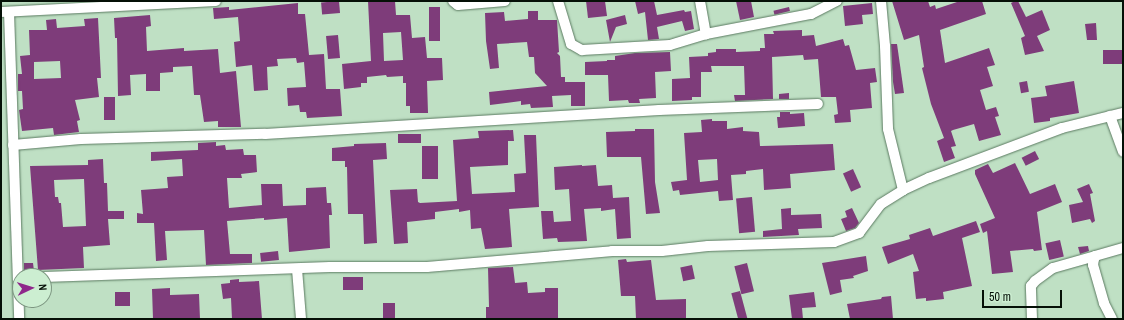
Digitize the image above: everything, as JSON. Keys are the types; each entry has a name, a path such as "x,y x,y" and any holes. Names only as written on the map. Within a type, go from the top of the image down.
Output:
{"street":[{"path":"18,268 13,144 5,12 59,4 216,1"},
{"path":"453,1 458,5 505,1"},
{"path":"558,1 571,44 582,50 670,45 706,34 811,14 835,1"},
{"path":"700,1 706,34"},
{"path":"881,1 886,46 888,129 903,190"},
{"path":"13,144 81,139 265,134 659,110 818,104"},
{"path":"52,277 249,269 427,267 612,251 662,251 708,246 834,242 859,233 881,204 903,190 929,178 1062,128 1123,113"},
{"path":"1110,116 1123,152"},
{"path":"1032,319 1032,286 1035,280 1053,268 1123,248"},
{"path":"1095,256 1094,265 1104,303 1112,319"},
{"path":"297,269 301,319"},
{"path":"19,308 19,319"}],"building":[{"path":"339,1 340,13 322,15 321,3"},
{"path":"368,1 395,1 396,15 410,15 412,38 425,37 427,58 442,58 443,80 427,81 428,113 410,113 410,106 406,106 406,83 403,83 403,76 387,77 386,75 367,77 367,83 361,83 361,87 344,89 342,64 371,61","holes":["401,32 403,60 384,61 383,33"]},
{"path":"586,1 605,1 607,16 588,18"},
{"path":"635,1 654,1 657,15 684,10 685,12 691,11 694,29 685,31 682,21 657,27 659,39 648,40 645,12 638,14"},
{"path":"736,1 751,1 754,17 740,20"},
{"path":"892,1 928,1 930,7 935,5 936,9 960,1 982,1 986,14 940,30 945,63 989,48 995,65 987,67 993,86 980,90 986,110 996,107 999,116 995,117 1001,135 979,141 974,124 953,130 951,131 956,146 951,147 955,158 944,162 937,141 944,138 931,104 922,68 924,67 919,35 904,40"},
{"path":"1018,1 1026,17 1042,10 1050,30 1037,36 1044,51 1025,55 1021,38 1025,36 1011,3"},
{"path":"298,3 298,14 305,14 309,55 324,54 326,89 340,89 342,116 307,118 306,112 300,112 299,105 288,106 287,88 306,87 304,62 297,63 296,58 277,59 278,66 267,67 268,90 254,91 252,65 236,67 234,42 240,41 238,17 214,19 213,8 229,7 229,10"},
{"path":"872,3 873,14 862,15 863,24 845,26 843,6"},
{"path":"429,7 440,7 440,41 429,41"},
{"path":"789,7 790,11 774,15 773,11"},
{"path":"528,11 538,11 538,20 557,20 559,52 557,53 560,56 561,77 565,77 565,82 585,82 585,106 571,106 571,95 552,96 553,107 531,108 530,104 521,105 521,101 490,105 489,92 547,86 535,73 534,57 529,57 527,42 497,44 499,68 490,69 486,41 485,13 504,12 505,21 528,19"},
{"path":"150,15 151,26 146,27 147,51 184,48 184,51 218,49 220,73 236,71 241,127 218,127 218,121 204,122 200,95 194,95 192,66 173,67 173,72 160,73 160,91 146,91 146,74 130,75 131,95 118,96 117,38 115,38 114,18"},
{"path":"625,15 627,24 616,27 610,42 606,20"},
{"path":"98,18 101,78 97,78 99,97 75,100 80,120 77,121 79,132 54,135 53,128 22,131 19,110 23,109 22,91 18,91 18,74 22,74 20,56 30,55 29,30 47,30 46,20 56,19 57,28 85,26 84,19","holes":["60,61 61,78 34,79 34,62"]},
{"path":"1096,23 1097,40 1087,40 1085,24"},
{"path":"802,30 802,36 814,35 816,46 843,39 845,46 849,45 856,70 875,68 877,82 870,83 872,108 850,110 851,122 835,123 834,115 838,114 836,97 821,97 818,59 804,60 803,55 772,57 773,99 735,101 734,95 745,95 744,66 711,66 712,72 701,72 701,97 692,97 692,100 672,101 672,79 690,78 689,57 708,56 708,53 716,52 716,49 736,49 736,52 760,51 760,48 765,48 764,34 774,34 773,31"},
{"path":"338,35 340,58 328,59 326,36"},
{"path":"891,44 897,44 904,93 895,94"},
{"path":"1103,50 1123,50 1123,64 1103,64"},
{"path":"670,52 671,71 655,72 656,98 639,99 640,103 629,103 628,100 609,101 608,75 585,75 585,62 615,60 615,56 635,53"},
{"path":"1027,81 1029,92 1021,93 1019,82"},
{"path":"1074,81 1079,113 1050,118 1050,121 1034,123 1031,98 1047,96 1045,86"},
{"path":"789,93 789,99 779,99 779,94"},
{"path":"104,97 115,97 115,120 104,120"},
{"path":"780,112 790,112 790,114 804,113 805,126 778,128 777,117 780,117"},
{"path":"712,119 712,121 727,121 727,129 743,127 743,131 759,132 760,146 833,144 835,170 790,174 791,188 764,190 763,169 746,171 746,174 731,175 733,200 719,201 718,191 680,195 679,190 673,191 671,182 687,180 684,133 702,132 701,120","holes":["717,159 718,180 700,182 698,160"]},
{"path":"635,129 654,129 655,182 660,213 646,214 641,157 607,157 606,132 635,131"},
{"path":"513,130 514,141 508,141 508,165 470,167 472,194 515,192 514,174 526,173 524,135 536,135 539,207 509,209 512,247 485,249 481,228 471,229 470,210 459,212 459,209 435,212 435,219 407,222 408,243 394,244 390,190 417,189 418,202 420,203 457,201 453,140 479,138 478,131"},
{"path":"398,134 421,134 421,143 398,143"},
{"path":"216,142 216,146 225,145 226,150 243,149 244,155 256,155 257,172 241,174 242,178 227,178 229,208 262,205 261,184 282,184 283,206 306,205 306,188 326,187 327,203 331,203 332,215 329,215 330,248 289,252 287,218 264,220 264,218 227,221 230,254 252,254 252,263 206,265 204,230 165,231 167,260 156,261 154,223 137,223 137,213 143,214 141,190 168,188 167,177 183,176 182,159 151,161 151,152 198,150 198,143"},
{"path":"386,143 387,159 373,160 377,243 364,244 363,214 348,214 347,167 345,167 345,161 332,161 332,148 354,146 354,144"},
{"path":"422,146 438,146 438,179 422,179"},
{"path":"1035,151 1039,159 1026,166 1022,158"},
{"path":"103,159 104,183 107,183 108,211 124,211 124,219 108,219 110,245 83,247 84,268 52,269 52,268 38,268 30,166 88,165 88,160","holes":["84,179 86,226 63,227 61,203 59,203 58,197 55,197 54,180"]},
{"path":"1015,163 1030,194 1055,184 1062,202 1037,212 1042,250 1034,251 1033,249 1010,251 1013,272 992,274 987,231 983,233 980,224 995,218 975,174 975,170 988,164 993,173"},
{"path":"596,165 598,186 612,185 613,198 629,197 631,238 617,239 615,209 601,211 601,208 584,209 587,241 558,242 557,238 543,239 541,211 553,211 554,222 571,221 569,189 555,190 554,167"},
{"path":"853,169 861,187 851,192 843,173"},
{"path":"1089,184 1093,193 1090,194 1095,221 1092,223 1090,219 1072,223 1069,205 1083,202 1077,189"},
{"path":"752,197 755,232 739,233 736,198"},
{"path":"791,208 791,215 821,214 822,228 798,229 799,235 763,237 763,231 782,229 781,209"},
{"path":"852,208 859,223 855,228 846,231 841,219 847,217 845,211"},
{"path":"976,221 980,232 962,238 972,286 943,292 944,299 926,301 926,298 916,299 913,272 919,271 913,254 888,264 882,247 910,239 909,235 930,228 933,236"},
{"path":"1060,240 1064,257 1049,260 1045,243"},
{"path":"1088,246 1089,251 1080,254 1078,247"},
{"path":"278,251 279,260 261,262 260,253"},
{"path":"866,256 868,271 853,276 854,278 840,280 842,292 830,295 822,263"},
{"path":"626,259 627,262 651,260 656,300 686,299 686,319 636,319 635,296 621,296 618,260"},
{"path":"24,263 33,263 34,268 24,268"},
{"path":"747,263 754,291 741,294 734,266"},
{"path":"692,265 695,279 683,281 680,267"},
{"path":"513,267 515,283 527,282 528,293 545,292 545,288 558,288 558,319 486,319 486,307 489,307 488,268"},
{"path":"343,277 363,277 363,290 343,290"},
{"path":"239,279 239,282 259,281 262,319 232,319 231,298 223,299 221,284 230,283 230,280"},
{"path":"170,288 170,295 199,294 200,319 153,319 152,289"},
{"path":"740,291 747,318 738,319 731,293"},
{"path":"115,292 130,292 130,306 115,306"},
{"path":"814,292 816,307 802,308 803,319 792,319 789,295"},
{"path":"891,296 893,319 850,319 847,304"},
{"path":"383,303 395,303 395,319 383,319"}]}
